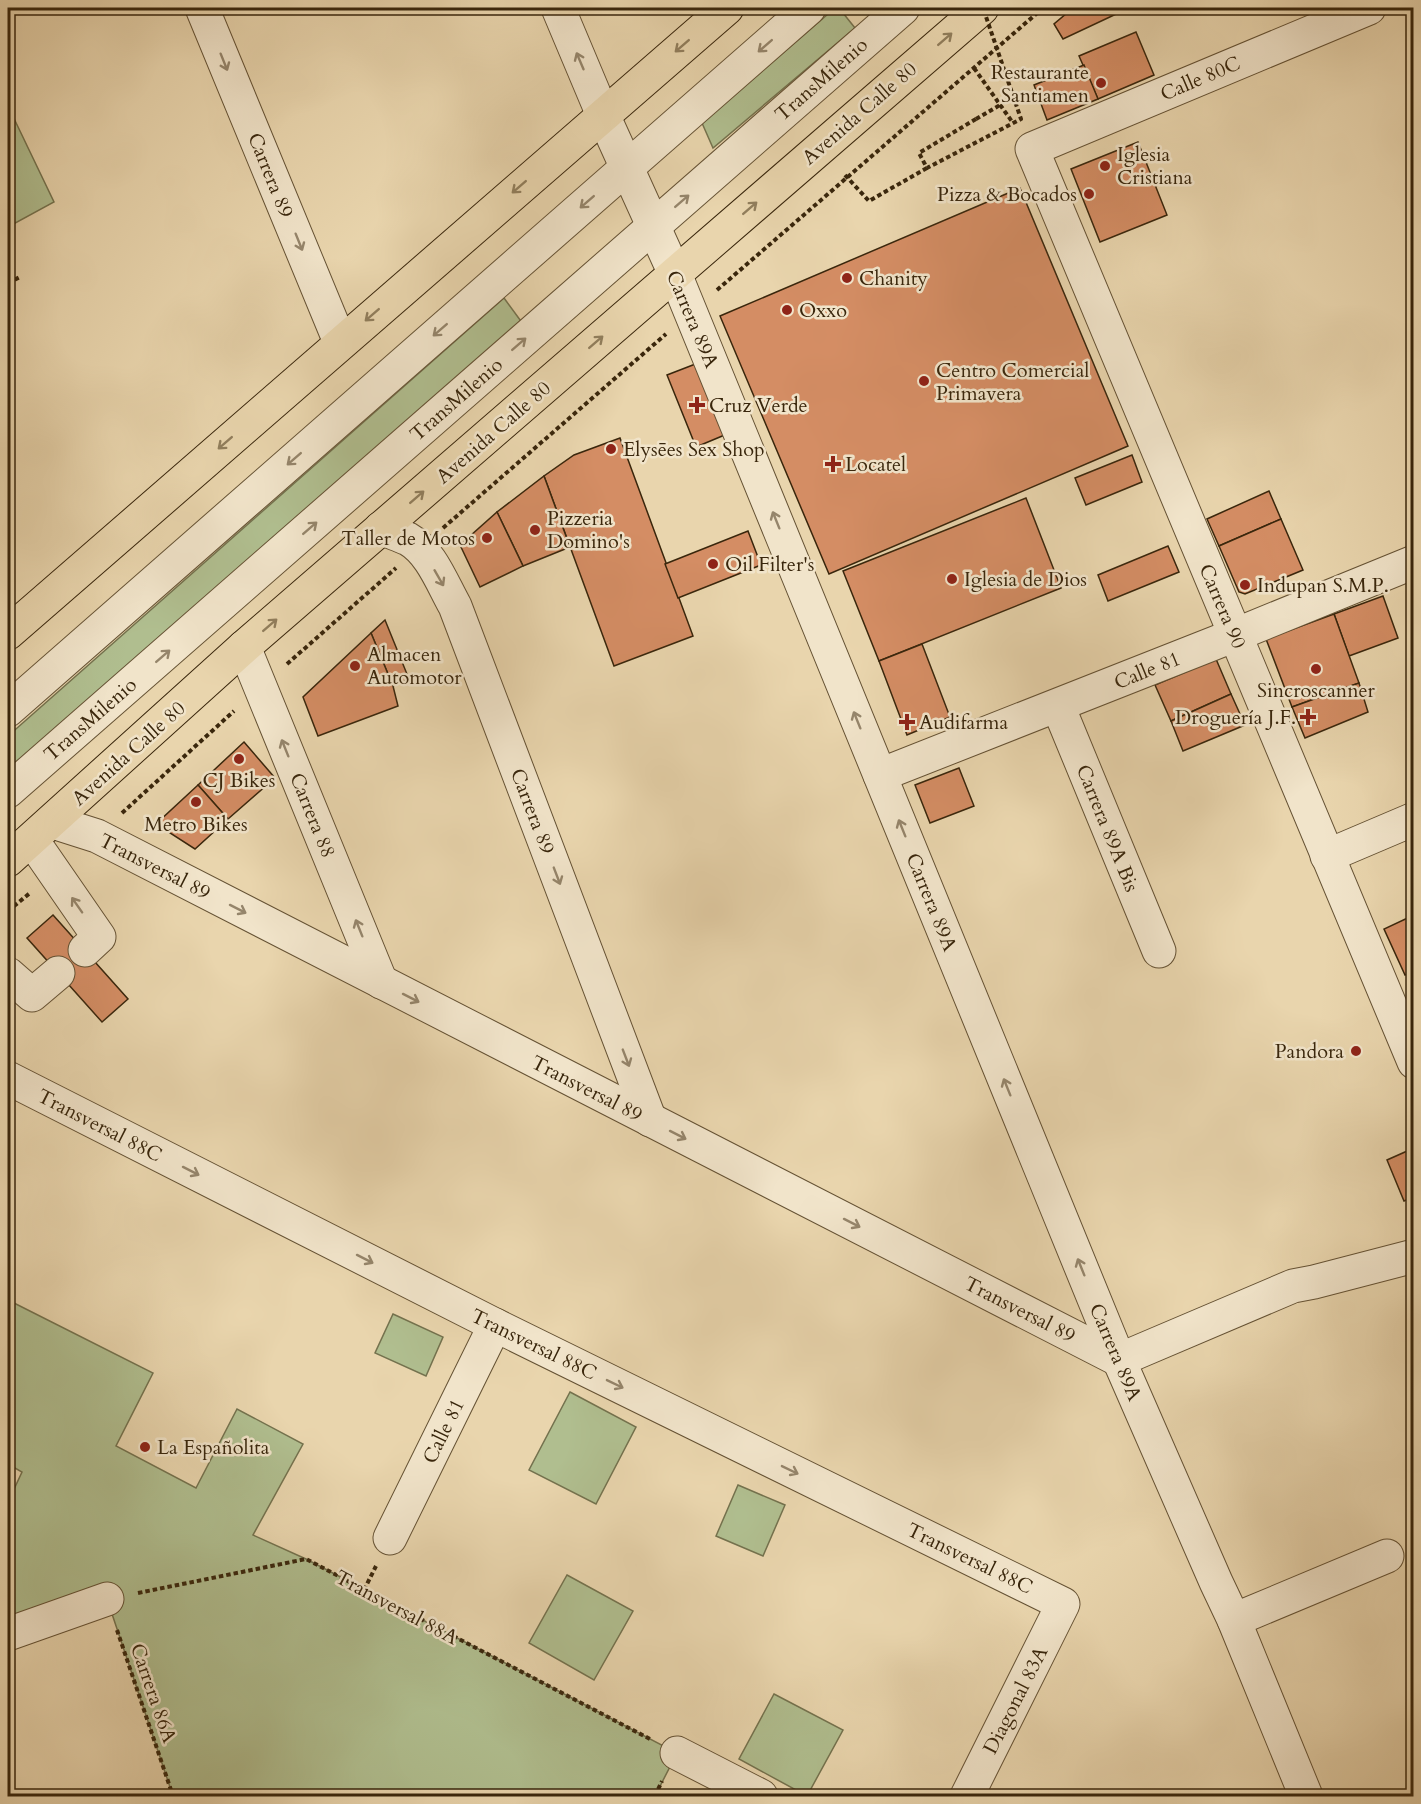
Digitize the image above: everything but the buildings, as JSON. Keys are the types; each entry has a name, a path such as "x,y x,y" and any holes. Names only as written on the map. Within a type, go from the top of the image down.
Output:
{"highway":[{"path":"8,633 340,342 727,8"},
{"name":"Avenida Calle 80","path":"31,841 244,647 982,8"}],"street":[{"name":"Carrera 89","path":"202,8 340,342"},
{"name":"Carrera 89A","path":"558,8 603,115 675,274 1119,1360 1234,1620 1306,1797"},
{"path":"8,710 809,8"},
{"name":"TransMilenio","path":"8,791 903,8"},
{"name":"Calle 80C","path":"1032,149 1369,8"},
{"name":"Carrera 90","path":"1032,149 1327,856 1411,1050"},
{"name":"Carrera 89","path":"381,528 409,540 419,548 455,606 650,1120"},
{"name":"Calle 81","path":"880,774 1058,706 1413,562"},
{"name":"Carrera 88","path":"244,647 381,982"},
{"name":"Carrera 89A Bis","path":"1058,706 1159,951"},
{"path":"1327,856 1413,819"},
{"name":"Transversal 89","path":"31,841 97,836 1119,1360"},
{"path":"31,841 99,937 85,950"},
{"path":"8,974 32,995 58,973"},
{"name":"Transversal 88C","path":"8,1078 495,1325 1063,1604"},
{"path":"1119,1360 1293,1286 1413,1256"},
{"name":"Calle 81","path":"390,1538 495,1325"},
{"path":"1234,1620 1387,1556"},
{"path":"8,1634 107,1599"},
{"name":"Diagonal 83A","path":"967,1797 1063,1604"},
{"path":"677,1753 761,1797"}],"path":[{"path":"869,201 1022,119 982,8"},
{"path":"97,836 419,548 1043,8"},
{"path":"974,68 1032,149"},
{"path":"927,168 919,153 1000,105"},
{"path":"8,282 20,277"},
{"path":"8,911 55,872"},
{"name":"Transversal 88A","path":"107,1599 306,1559 677,1753"},
{"name":"Carrera 86A","path":"107,1599 173,1797"}],"green space":[{"path":"835,8 839,8 855,28 713,148 702,123"},
{"path":"8,106 54,202 8,227"},
{"path":"504,298 523,324 8,772 8,736"},
{"path":"10,1301 153,1373 116,1446 196,1488 237,1409 303,1444 253,1535 306,1559 677,1753 655,1796 173,1796 107,1599 8,1634 8,1502 22,1472 8,1464 8,1306"},
{"path":"393,1314 443,1337 426,1376 375,1353"},
{"path":"570,1392 636,1427 596,1504 529,1470"},
{"path":"738,1485 785,1505 763,1556 716,1536"},
{"path":"567,1575 633,1611 594,1680 529,1643"},
{"path":"774,1694 843,1730 807,1796 739,1759"}],"place":[{"name":"Restaurante Santiamen","path":"1101,83"},
{"name":"Iglesia Cristiana","path":"1105,166"},
{"name":"Pizza & Bocados","path":"1089,194"},
{"name":"Chanity","path":"847,278"},
{"name":"Oxxo","path":"787,310"},
{"name":"Centro Comercial Primavera","path":"924,381"},
{"name":"Cruz Verde","path":"697,405"},
{"name":"Elysēes Sex Shop","path":"611,449"},
{"name":"Locatel","path":"833,464"},
{"name":"Pizzeria Domino's","path":"535,530"},
{"name":"Taller de Motos","path":"487,538"},
{"name":"Oil Filter's","path":"713,564"},
{"name":"Iglesia de Dios","path":"952,579"},
{"name":"Indupan S.M.P.","path":"1245,585"},
{"name":"Almacen Automotor","path":"355,666"},
{"name":"Sincroscanner","path":"1316,669"},
{"name":"Droguería J.F.","path":"1308,717"},
{"name":"Audifarma","path":"907,722"},
{"name":"CJ Bikes","path":"239,759"},
{"name":"Metro Bikes","path":"196,802"},
{"name":"Pandora","path":"1356,1051"},
{"name":"La Españolita","path":"145,1447"}]}
